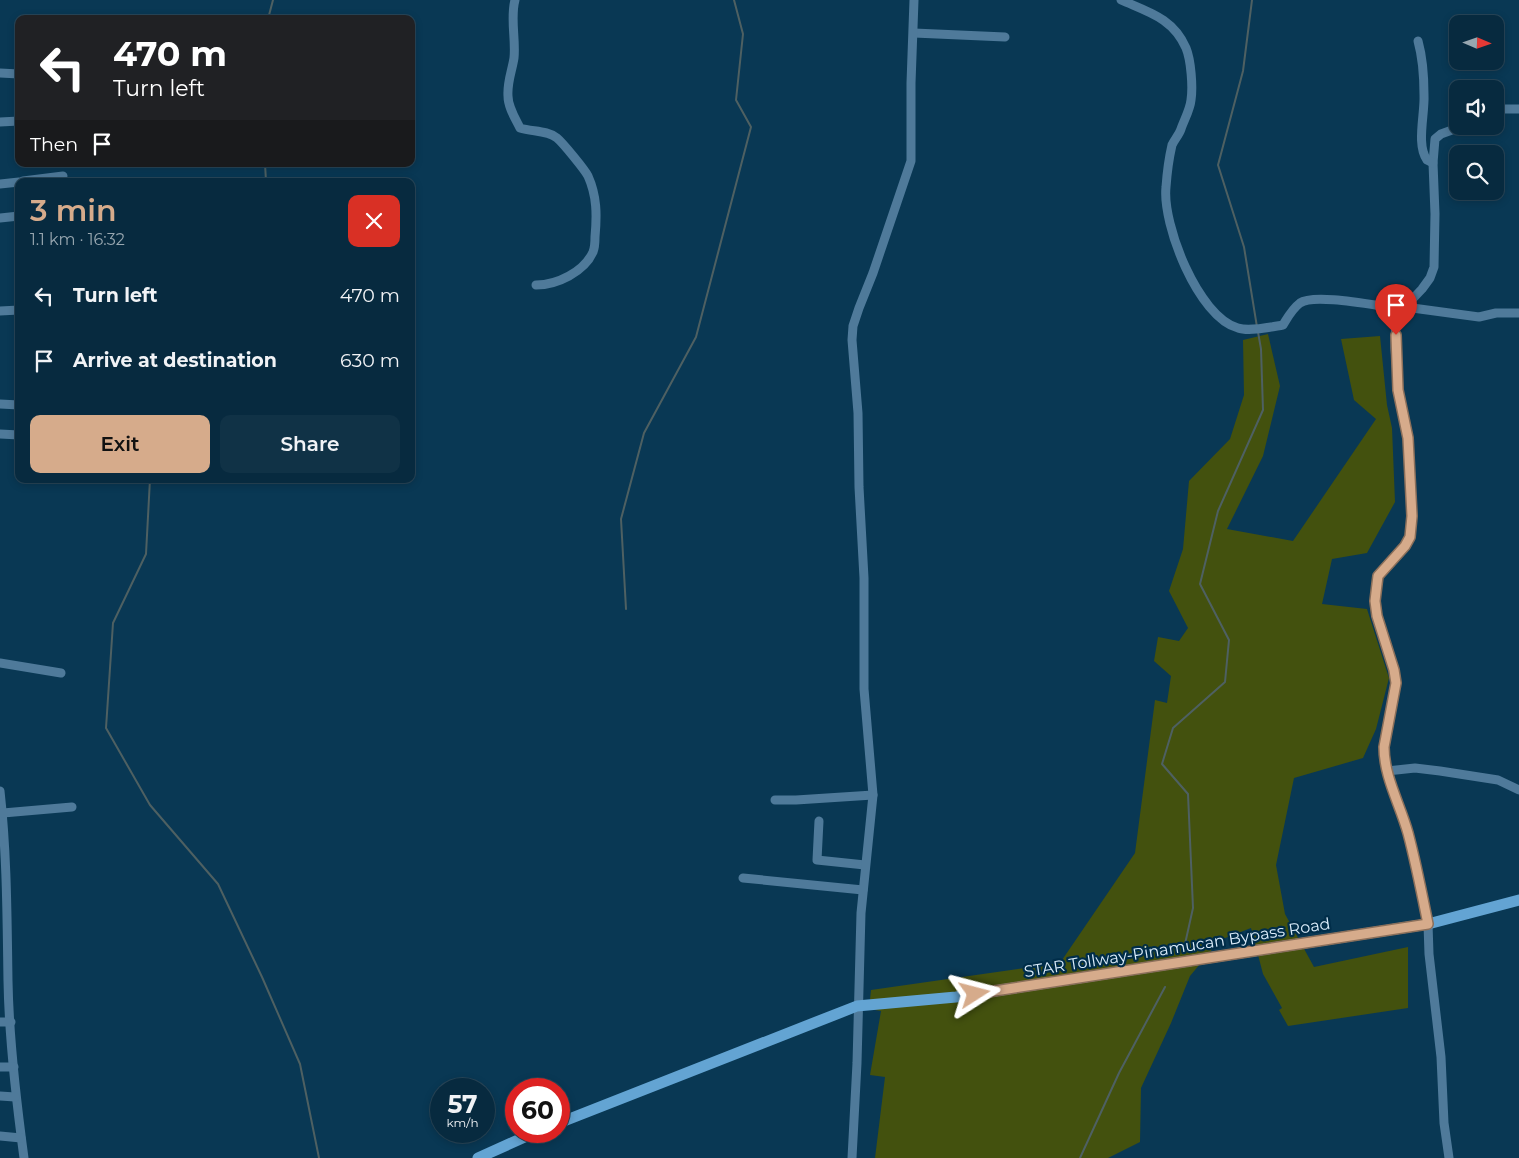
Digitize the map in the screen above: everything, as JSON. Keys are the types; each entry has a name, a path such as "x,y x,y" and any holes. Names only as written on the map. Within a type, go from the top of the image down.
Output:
{"main road":[{"name":"STAR Tollway-Pinamucan Bypass Road","path":"570,1119 857,1006 956,997 1428,924 1519,900"},
{"path":"478,1158 511,1143"}],"street":[{"path":"515,0 513,7 514,59 508,81 508,97 514,115 520,128 531,132 547,133 557,138 587,174 597,203 594,250 587,262 567,278 551,284 536,285"},
{"path":"852,1158 863,890 873,795 864,689 864,578 856,383 852,340 853,326 911,161 910,84 914,33 914,0"},
{"path":"1121,0 1167,21 1176,30 1186,49 1190,65 1191,101 1178,135 1172,144 1166,188 1166,209 1186,272 1208,305 1225,322 1238,329 1269,328 1283,325 1292,311 1301,302 1320,298 1479,317 1496,313 1519,314"},
{"path":"914,33 1005,37"},
{"path":"1418,41 1422,57 1424,95 1422,149 1423,155 1433,163"},
{"path":"0,73 15,74"},
{"path":"1504,109 1519,108"},
{"path":"0,122 15,121"},
{"path":"1449,131 1435,139 1433,163 1435,214 1434,267 1430,278 1422,289 1400,307 1395,348 1398,390 1408,438 1412,516 1410,537 1405,546 1378,576 1375,601 1377,616 1394,670 1396,683 1384,747 1387,772 1414,854 1428,924 1429,954 1441,1057 1444,1124 1449,1158"},
{"path":"47,178 63,176"},
{"path":"0,184 15,182"},
{"path":"0,218 15,216"},
{"path":"0,312 15,310"},
{"path":"0,404 15,405"},
{"path":"0,434 15,435"},
{"path":"0,662 61,673"},
{"path":"1387,772 1415,768 1440,771 1498,780 1519,790"},
{"path":"0,791 5,836 11,1022 16,1097 24,1158"},
{"path":"776,800 873,795"},
{"path":"3,813 72,807"},
{"path":"819,820 817,860 865,865"},
{"path":"743,878 863,890"},
{"path":"0,1022 11,1022"},
{"path":"0,1067 14,1067"},
{"path":"0,1096 16,1097"},
{"path":"0,1136 22,1138"}],"green space":[{"path":"1268,334 1280,386 1263,456 1227,529 1293,541 1376,419 1354,400 1341,339 1380,336 1387,405 1392,428 1395,502 1367,553 1332,559 1322,604 1367,609 1389,678 1376,729 1363,758 1294,778 1276,865 1285,914 1314,967 1408,947 1408,1008 1288,1026 1279,1010 1282,1008 1263,974 1251,928 1220,940 1190,976 1141,1088 1140,1142 1108,1158 875,1158 885,1077 870,1075 881,1011 869,1009 871,990 1060,963 1135,853 1155,700 1167,703 1171,676 1154,661 1158,637 1179,641 1188,628 1169,591 1183,549 1189,481 1230,439 1244,395 1243,340"}],"waterway":[{"path":"269,15 273,0"},
{"path":"626,609 621,519 644,433 696,337 751,127 736,100 743,34 734,0"},
{"path":"1252,0 1243,71 1218,165 1244,247 1257,327"},
{"path":"265,167 266,178"},
{"path":"1185,944 1193,908 1188,794 1162,764 1173,728 1225,682 1229,640 1200,584 1218,511 1263,410 1261,349 1258,332"},
{"path":"150,483 146,554 113,623 106,728 150,805 218,884 300,1064 319,1158"},
{"path":"1080,1158 1119,1073 1165,987"}],"route":[{"path":"975,994 1428,924 1414,854 1387,772 1384,756 1396,683 1394,670 1377,616 1375,601 1378,576 1405,546 1410,537 1412,516 1408,438 1398,390 1396,335"}]}
